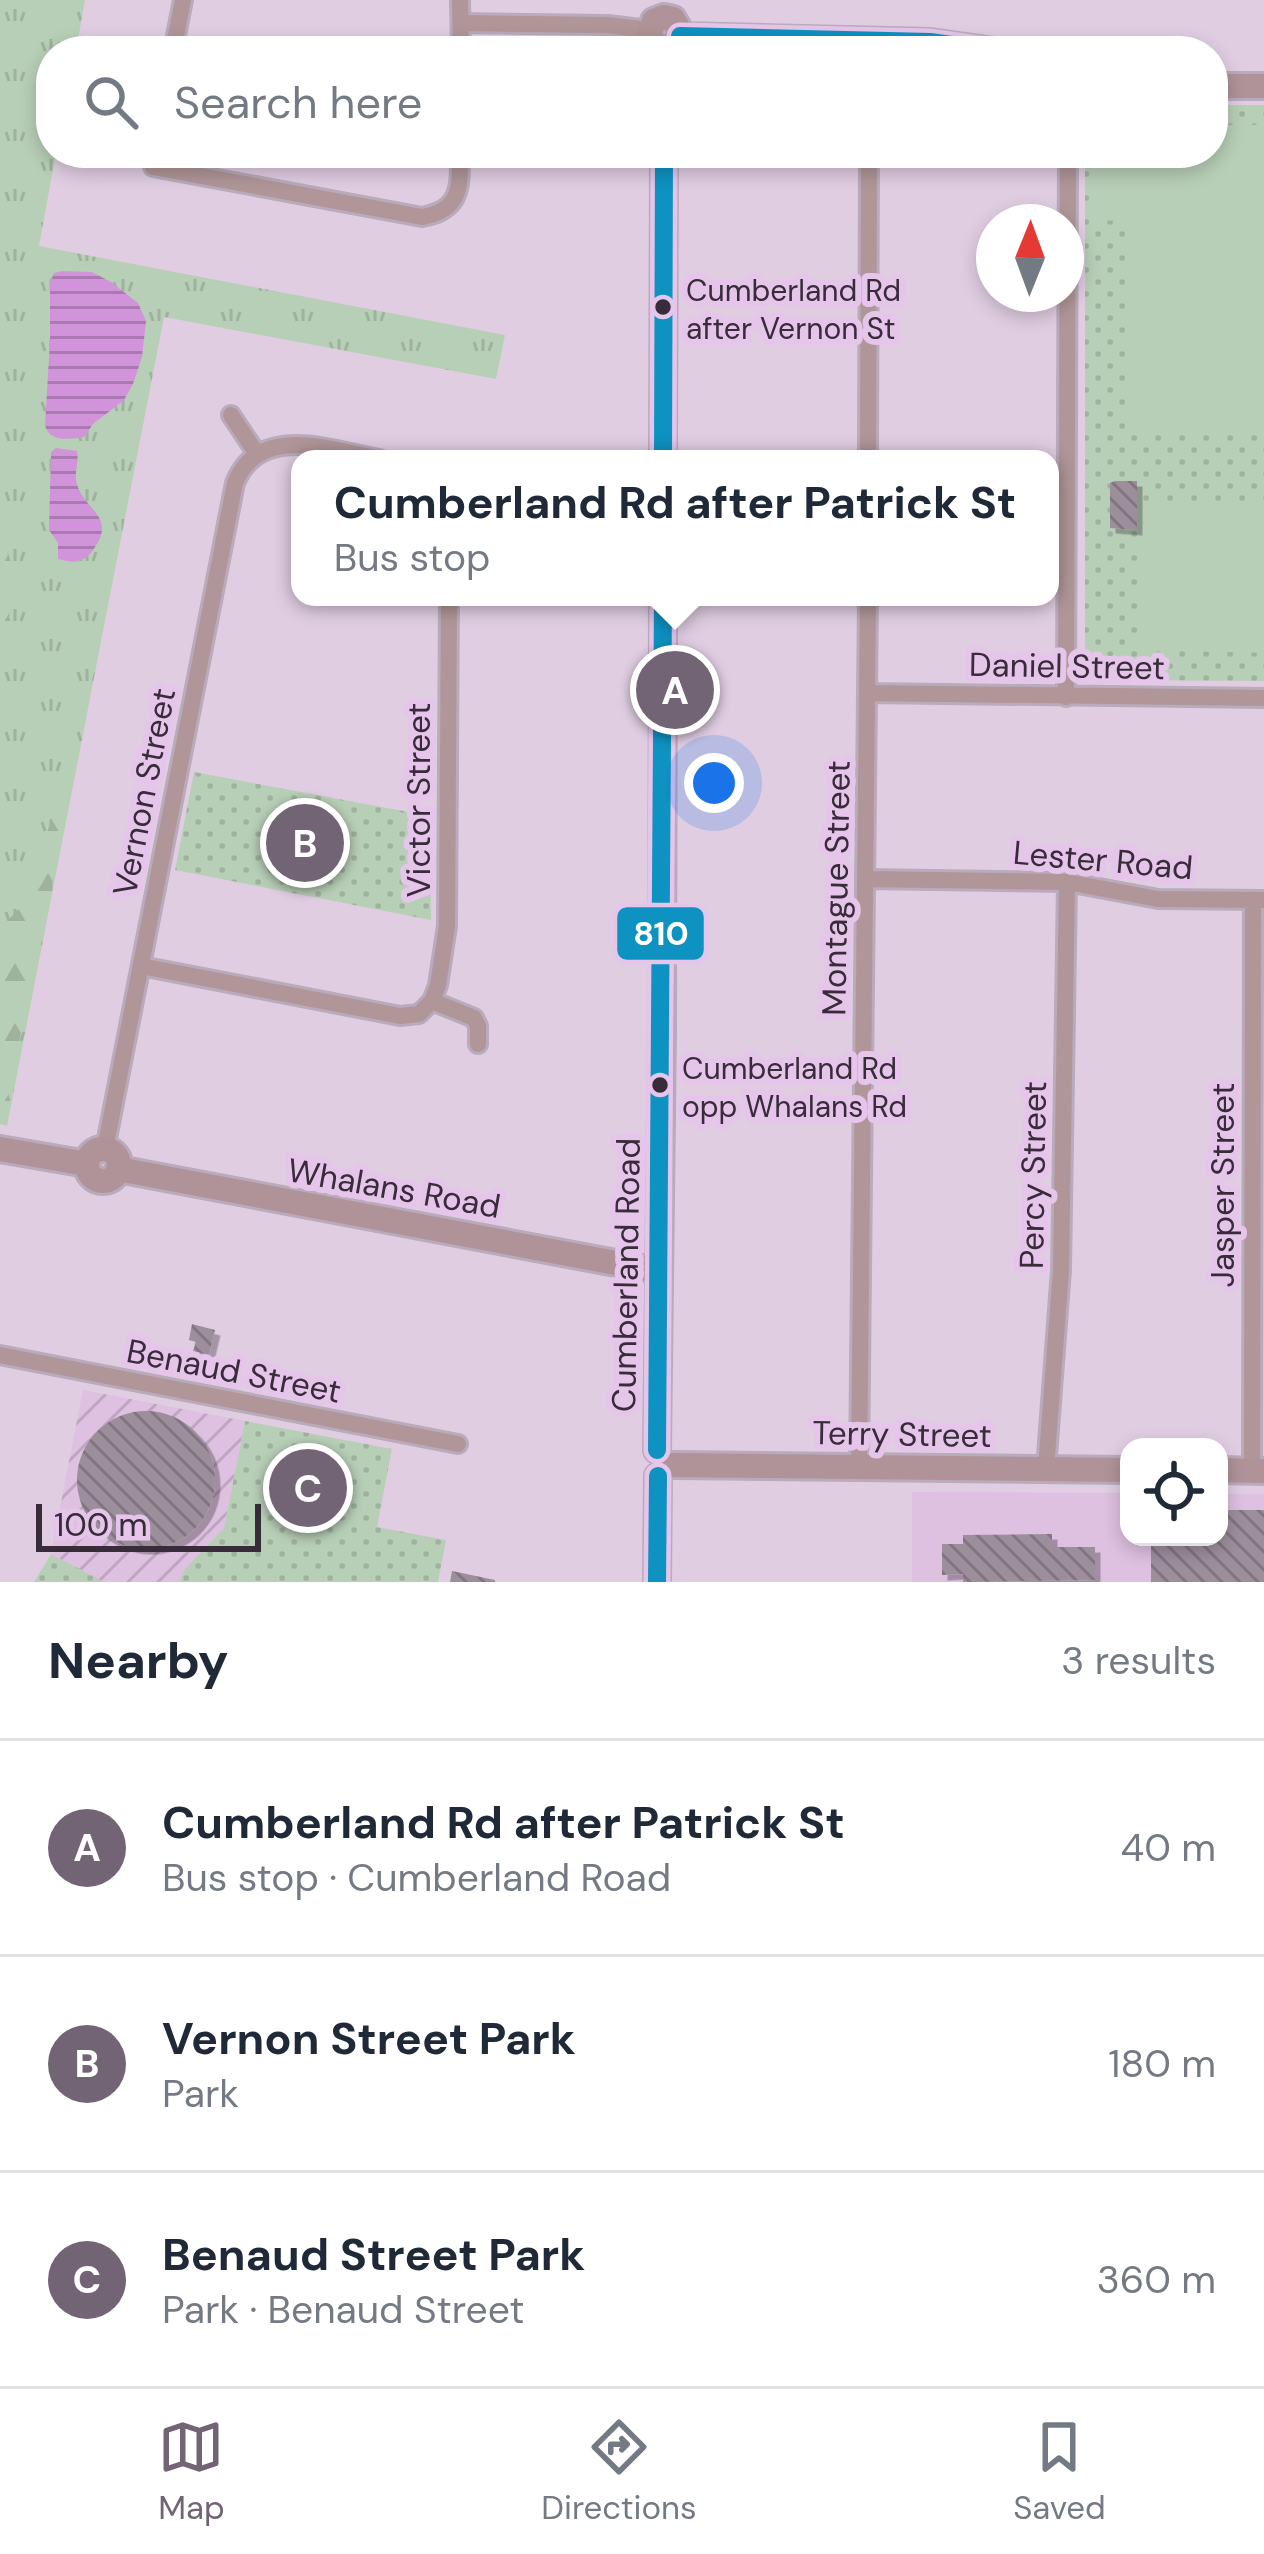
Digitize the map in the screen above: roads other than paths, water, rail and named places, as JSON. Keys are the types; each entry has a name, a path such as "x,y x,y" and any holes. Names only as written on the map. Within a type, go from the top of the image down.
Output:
{"street":[{"path":"176,36 183,0"},
{"path":"460,0 460,36"},
{"path":"460,23 608,25 746,36"},
{"path":"1228,86 1264,86"},
{"path":"157,168 414,217 447,208 460,186 460,168"},
{"path":"663,450 664,168"},
{"path":"868,450 869,168"},
{"path":"1066,697 1068,168"},
{"path":"447,208 461,226"},
{"path":"231,415 257,454 292,444 327,450"},
{"name":"Vernon Street","path":"104,1161 235,482 257,454"},
{"name":"Victor Street","path":"432,1001 448,917 449,606"},
{"name":"Cumberland Road","path":"657,1582 663,1464 658,1271 663,606"},
{"name":"Montague Street","path":"859,1467 868,606"},
{"name":"Daniel Street","path":"868,693 1264,698"},
{"name":"Lester Road","path":"866,879 1067,882 1158,898 1258,900"},
{"name":"Percy Street","path":"1046,1468 1061,1270 1067,882"},
{"name":"Jasper Street","path":"1258,900 1258,1471"},
{"path":"141,966 400,1016 419,1014 432,1001 474,1018 478,1044"},
{"name":"Whalans Road","path":"0,1149 104,1161 658,1271"},
{"name":"Benaud Street","path":"0,1355 458,1444"},
{"name":"Terry Street","path":"663,1464 1120,1470"},
{"path":"1228,1470 1258,1471"}],"place":[{"name":"Cumberland Rd after Vernon St","path":"663,307"},
{"name":"Cumberland Rd after Patrick St","path":"675,690"},
{"name":"Vernon Street Park","path":"305,843"},
{"name":"Cumberland Rd opp Whalans Rd","path":"660,1085"},
{"name":"Benaud Street Park","path":"308,1488"}]}
